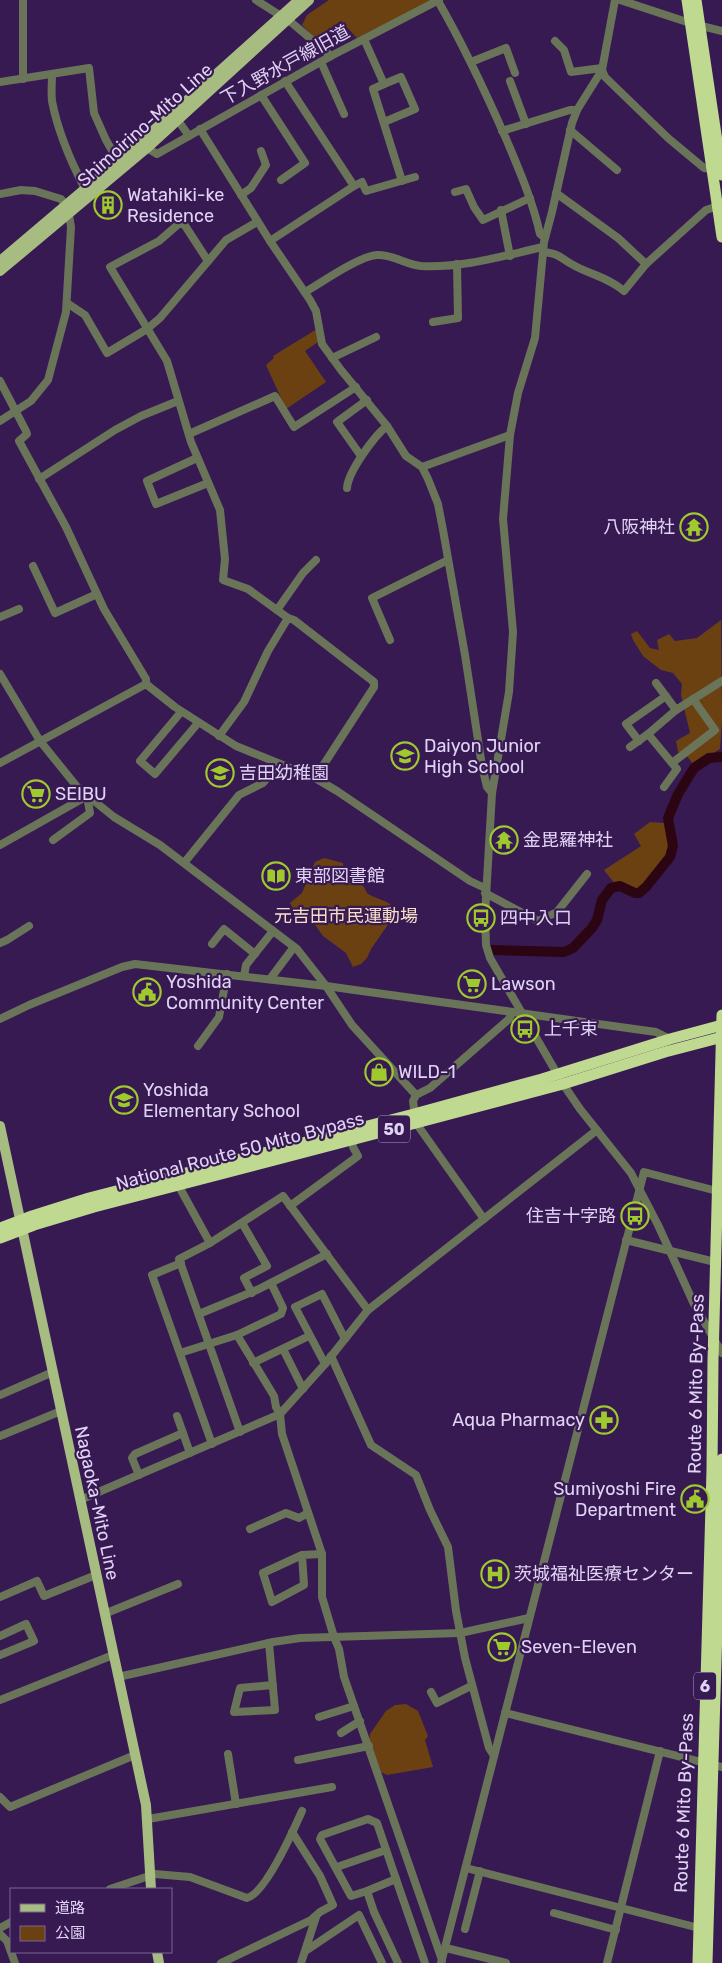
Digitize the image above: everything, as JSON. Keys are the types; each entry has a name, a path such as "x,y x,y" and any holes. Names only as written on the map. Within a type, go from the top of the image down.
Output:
{"highway":[{"path":"687,0 695,24 717,172 718,206 722,237"},
{"path":"695,24 696,0"},
{"name":"Route 6 Mito By-Pass","path":"698,1963 699,1928 713,1764 713,1338 722,1015"},
{"name":"50","path":"670,1039 722,1031"},
{"name":"National Route 50 Mito Bypass","path":"0,1228 21,1225 94,1207 176,1181 665,1052 722,1031"},
{"name":"National Route 50 Mito Bypass","path":"560,1079 670,1039"},
{"name":"National Route 50 Mito Bypass","path":"176,1181 352,1140 415,1119"},
{"name":"National Route 50 Mito Bypass","path":"0,1238 21,1225"},
{"name":"Route 6 Mito By-Pass","path":"706,1963 720,1598 722,1459"}],"main road":[{"name":"Shimoirino-Mito Line","path":"0,261 147,148 285,18 299,0"},
{"name":"Shimoirino-Mito Line","path":"0,271 68,209 85,189 285,18 309,0"},
{"name":"Nagaoka-Mito Line","path":"0,1126 104,1614 136,1754 148,1819 151,1888"}],"street":[{"path":"23,0 24,79"},
{"path":"256,0 285,18 331,56"},
{"path":"439,0 471,62 502,131 530,198 540,234 545,238"},
{"name":"下入野水戸線旧道","path":"147,148 157,154 285,81 439,0"},
{"path":"722,31 620,0 602,69 577,110 570,130 545,238 535,338 518,393 510,435 504,519 506,567 513,618 512,665 492,793 490,845 485,890 485,937 495,968 560,1079 620,1158 639,1188 694,1304 722,1353"},
{"path":"364,39 384,84"},
{"path":"555,41 564,50 571,72 602,69"},
{"path":"471,62 506,48 515,73"},
{"path":"321,62 337,103 344,114"},
{"path":"0,82 89,68 94,113 118,161"},
{"path":"602,69 605,77 647,115 668,138 704,168 717,172"},
{"path":"52,74 52,100 62,136 67,152 85,189"},
{"path":"384,122 415,109 401,76 373,89 402,181"},
{"path":"285,81 354,186"},
{"path":"510,81 526,124"},
{"path":"261,95 305,162 281,180"},
{"path":"502,131 570,110 577,110"},
{"path":"178,119 189,136"},
{"path":"200,129 257,222 316,311 322,344 387,426 406,456 422,467 438,504 482,766 487,788 492,793"},
{"path":"570,130 617,170"},
{"path":"240,195 251,188 266,165 261,151"},
{"path":"270,241 362,182 366,191 415,177"},
{"path":"454,192 466,189 474,207 483,220 530,198"},
{"path":"0,194 20,190 35,191 62,199 68,209 67,303 63,328 48,380 37,395 0,421"},
{"path":"556,193 612,233 646,264"},
{"path":"305,292 363,259 376,255 396,258 419,266 487,261 543,250 561,256 574,266 615,283 624,291 646,264 706,210 718,206"},
{"path":"501,210 510,256"},
{"path":"208,261 182,222 159,241 110,267 167,361 188,434 220,510 225,560 223,580 248,589 288,618 294,620 374,682 374,687 315,778"},
{"path":"67,303 85,315 107,353 147,329 167,311 226,240 257,222"},
{"path":"433,322 458,318 457,264"},
{"path":"332,358 376,337"},
{"path":"0,381 17,410 27,434 19,441 66,527 97,594 146,679 146,684 181,712 236,746 315,778 386,823 470,881 538,921 557,912 587,874"},
{"path":"188,434 275,396 294,427 356,388"},
{"path":"361,456 337,422 367,400"},
{"path":"39,479 115,430 141,416 178,401"},
{"path":"347,488 347,483 361,456 387,426"},
{"path":"422,467 510,435"},
{"path":"197,458 147,481 156,504 208,483"},
{"path":"277,610 316,560"},
{"path":"390,640 372,598 390,591 448,560"},
{"path":"33,566 56,614 97,594"},
{"path":"0,617 19,609"},
{"path":"219,736 244,702 268,651 288,618"},
{"path":"0,674 40,741 69,778 108,813 160,844 294,947 307,960 352,1025 416,1095"},
{"path":"630,747 676,710 722,681"},
{"path":"656,683 676,710"},
{"path":"0,763 146,684"},
{"path":"639,741 626,724 666,696"},
{"path":"672,763 714,730 692,699"},
{"path":"181,712 140,761 155,774 198,722"},
{"path":"648,734 676,769 664,787"},
{"path":"184,863 239,795 263,783 278,764"},
{"path":"53,840 90,813 87,796"},
{"path":"0,845 87,796"},
{"path":"0,943 29,926"},
{"path":"212,944 224,929 255,954"},
{"path":"244,976 246,964 273,931"},
{"path":"270,979 294,947"},
{"path":"0,1019 29,1004 122,967 135,964 326,986 523,1015 656,1032 670,1039"},
{"path":"198,1046 219,1017 227,974"},
{"path":"484,1219 415,1119 413,1101 416,1095 430,1088 509,1019 512,1013"},
{"path":"80,1500 280,1414 325,1364 368,1310 597,1130"},
{"path":"290,1206 358,1156 353,1147 352,1140"},
{"path":"442,1962 644,1172 717,1191"},
{"path":"176,1181 210,1243"},
{"path":"240,1432 179,1259 210,1243 283,1196 368,1310"},
{"path":"242,1222 267,1266 244,1278 252,1293"},
{"path":"626,1240 715,1262"},
{"path":"199,1314 252,1293 327,1254"},
{"path":"181,1263 152,1275 212,1444"},
{"path":"180,1353 237,1334 281,1314 283,1308 271,1283"},
{"path":"325,1364 295,1307 322,1294 345,1339"},
{"path":"237,1334 274,1396 276,1407 280,1414 282,1434 322,1554 322,1598 334,1637 340,1649 344,1677 442,1962"},
{"path":"253,1363 309,1336"},
{"path":"283,1349 304,1388"},
{"path":"331,1356 370,1445 416,1475 448,1547 456,1611 471,1686 489,1748 494,1756"},
{"path":"0,1395 53,1372"},
{"path":"0,1436 61,1410"},
{"path":"177,1416 190,1453"},
{"path":"139,1475 132,1458 135,1454 183,1433"},
{"path":"250,1529 286,1514 299,1518 308,1513"},
{"path":"302,1555 304,1585 272,1602 263,1573 302,1555 322,1554"},
{"path":"0,1597 37,1581 44,1596 96,1574"},
{"path":"104,1614 178,1584"},
{"path":"118,1676 269,1642 300,1638 460,1633 529,1618"},
{"path":"0,1636 26,1624 34,1641 0,1655"},
{"path":"269,1642 273,1685 274,1710 234,1712 240,1688 273,1685"},
{"path":"0,1700 113,1655"},
{"path":"431,1692 437,1703 471,1686"},
{"path":"319,1717 354,1706"},
{"path":"505,1713 713,1764"},
{"path":"341,1733 360,1721"},
{"path":"298,1760 369,1746"},
{"path":"607,1963 660,1751"},
{"path":"0,1797 10,1806 136,1754"},
{"path":"228,1754 236,1804"},
{"path":"148,1819 332,1787"},
{"path":"113,1888 151,1875 190,1877 247,1898 252,1896 268,1877 302,1810"},
{"path":"396,1880 351,1896 320,1839 322,1835 368,1819 377,1823 425,1963"},
{"path":"292,1832 320,1876 333,1904 320,1912 316,1917 302,1963"},
{"path":"337,1868 386,1850"},
{"path":"466,1868 699,1928"},
{"path":"465,1929 480,1872"},
{"path":"367,1891 374,1912 398,1963"},
{"path":"554,1913 616,1930"},
{"path":"306,1950 359,1915 382,1963"},
{"path":"222,1963 316,1917"},
{"path":"0,1934 7,1940 10,1949"},
{"path":"446,1948 502,1962"}],"green space":[{"path":"329,0 434,0 357,38 341,21 315,38 302,25 307,15"},
{"path":"317,329 318,342 305,351 326,382 286,409 266,365 274,358 273,356"},
{"path":"721,620 722,720 720,749 694,765 686,755 678,752 676,741 690,733 681,695 682,684 673,673 661,670 643,656 631,634 637,631 650,648 659,650 657,640 669,634 675,641 697,638"},
{"path":"650,822 664,823 670,843 669,855 666,861 651,879 635,891 615,884 604,870 641,846 634,834"},
{"name":"元吉田市民運動場","path":"324,858 343,863 347,876 360,883 367,893 386,902 395,910 367,958 361,964 353,967 346,953 323,936 311,919 300,916 295,912 290,903 302,893 315,862"},
{"path":"406,1704 418,1711 428,1736 425,1740 433,1767 387,1775 381,1772 369,1741 370,1734 386,1711 395,1705"}],"waterway":[{"path":"492,950 564,952 573,948 592,928 597,920 602,900 611,888 620,886 639,893 670,857 673,846 668,818 678,794 694,768 709,758 722,757"}],"place":[{"name":"Watahiki-ke Residence","path":"108,205"},
{"name":"八阪神社","path":"694,527"},
{"name":"Daiyon Junior High School","path":"405,756"},
{"name":"吉田幼稚園","path":"220,773"},
{"name":"SEIBU","path":"36,794"},
{"name":"金毘羅神社","path":"504,840"},
{"name":"東部図書館","path":"276,876"},
{"name":"四中入口","path":"481,918"},
{"name":"Lawson","path":"472,984"},
{"name":"Yoshida Community Center","path":"147,992"},
{"name":"上千束","path":"525,1029"},
{"name":"WILD-1","path":"379,1072"},
{"name":"Yoshida Elementary School","path":"124,1100"},
{"name":"住吉十字路","path":"635,1216"},
{"name":"Aqua Pharmacy","path":"604,1420"},
{"name":"Sumiyoshi Fire Department","path":"695,1499"},
{"name":"茨城福祉医療センター","path":"495,1574"},
{"name":"Seven-Eleven","path":"502,1647"}]}
